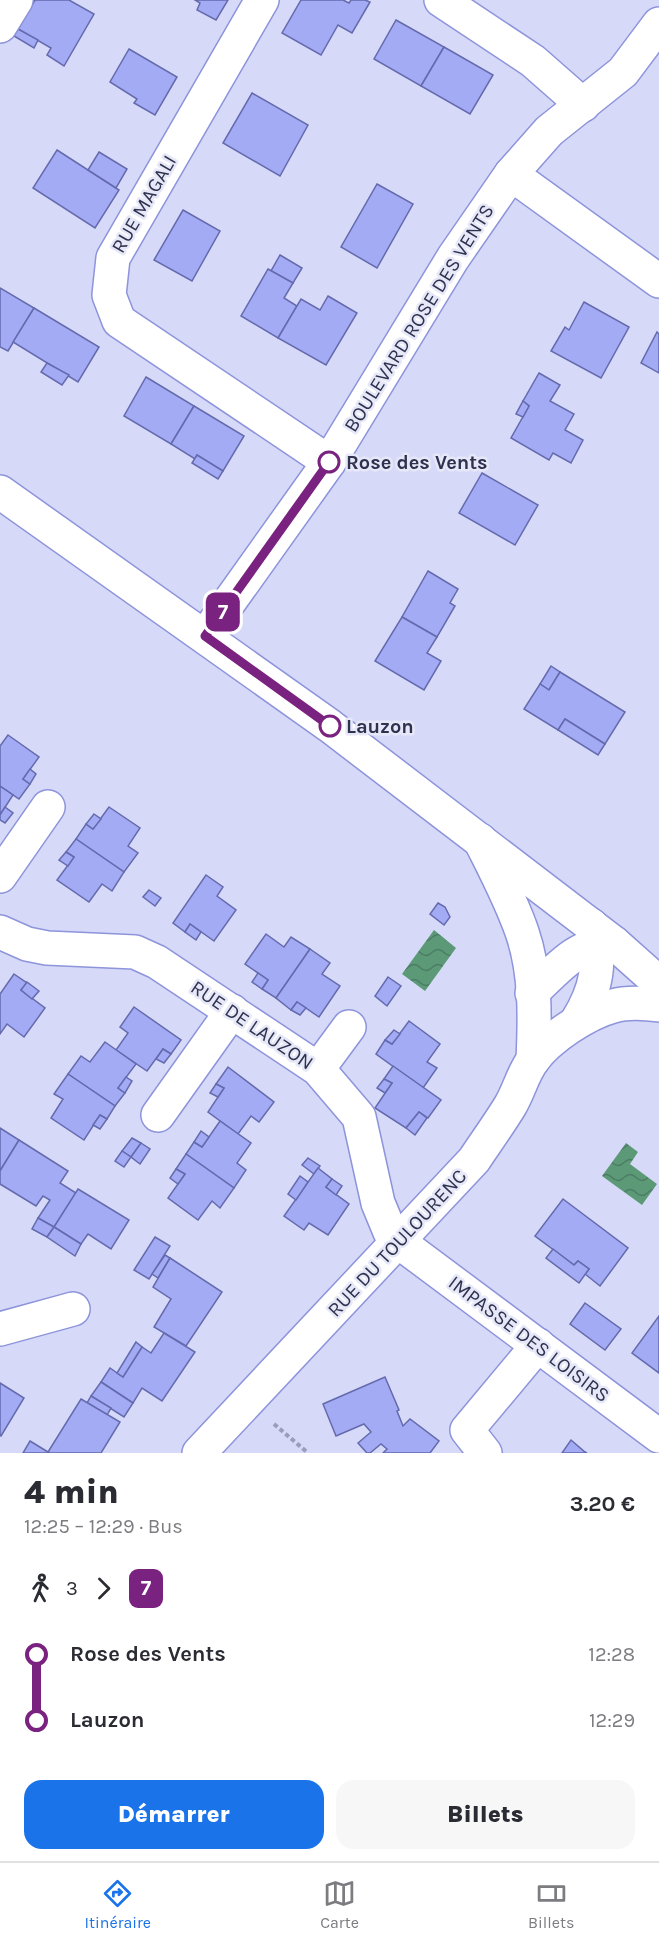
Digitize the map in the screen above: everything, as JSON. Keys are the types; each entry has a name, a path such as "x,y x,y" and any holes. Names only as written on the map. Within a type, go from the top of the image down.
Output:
{"street":[{"path":"0,26 16,0"},
{"name":"RUE MAGALI","path":"262,0 113,258 109,295 119,321 329,462"},
{"path":"441,0 533,61 583,105"},
{"name":"BOULEVARD ROSE DES VENTS","path":"205,636 329,462 453,258 511,174 549,131 623,72 659,24"},
{"path":"511,174 659,282"},
{"path":"0,492 339,733 480,840 659,983"},
{"path":"0,876 48,807"},
{"path":"480,840 523,934 530,967 534,1023 533,1060"},
{"name":"RUE DE LAUZON","path":"0,933 27,944 46,948 135,952 157,962 318,1069 359,1117 378,1203 390,1232 399,1242"},
{"path":"532,993 571,955 601,937"},
{"name":"RUE DU TOULOURENC","path":"577,1021 588,1003 595,984 601,937"},
{"name":"RUE DU TOULOURENC","path":"199,1453 474,1160 511,1105 533,1060 555,1038 577,1021 614,1005 644,1003 659,1005"},
{"path":"158,1115 232,1011"},
{"path":"318,1069 349,1026"},
{"name":"IMPASSE DES LOISIRS","path":"399,1242 659,1436"},
{"path":"0,1329 73,1309"},
{"path":"485,1453 467,1430 538,1345"}],"path":[{"path":"248,1402 308,1453"}],"water":[{"path":"434,930 456,948 425,991 402,974"},
{"path":"626,1143 638,1152 630,1164 657,1184 642,1205 602,1176"}],"building":[{"path":"35,0 69,0 94,14 64,66 47,55 51,48 18,29"},
{"path":"195,0 228,0 216,20 197,10 200,3"},
{"path":"301,0 343,0 349,3 351,0 365,0 370,2 352,33 338,25 321,55 282,33"},
{"path":"396,20 444,47 421,86 374,59"},
{"path":"18,29 38,40 34,48 14,36"},
{"path":"444,47 493,75 470,114 421,86"},
{"path":"129,49 177,77 155,115 134,103 137,99 110,82"},
{"path":"252,93 308,125 280,176 223,143"},
{"path":"57,150 119,190 95,228 33,188"},
{"path":"99,152 127,169 116,188 88,170"},
{"path":"377,184 413,204 377,268 341,247"},
{"path":"183,210 220,231 192,281 154,260"},
{"path":"280,255 302,268 293,283 271,271"},
{"path":"268,269 293,283 284,298 297,306 278,338 241,316"},
{"path":"0,288 34,308 8,351 0,347"},
{"path":"328,296 357,313 326,365 278,338 301,299 320,310"},
{"path":"584,302 629,327 601,378 551,351 565,327 569,330"},
{"path":"34,308 99,347 78,382 13,342"},
{"path":"657,332 659,334 659,373 641,363"},
{"path":"47,363 69,375 62,385 41,372"},
{"path":"539,373 560,385 550,401 574,414 565,430 583,440 571,463 553,453 549,460 511,438 529,406 523,401"},
{"path":"146,377 194,406 171,444 124,416"},
{"path":"523,401 529,406 523,417 516,414"},
{"path":"194,406 244,436 223,471 197,455 195,459 171,444"},
{"path":"197,455 223,471 218,479 192,463"},
{"path":"482,473 538,505 515,545 459,513"},
{"path":"428,571 458,589 450,603 455,606 437,637 402,617"},
{"path":"402,617 437,637 427,653 441,661 424,690 375,661"},
{"path":"551,666 560,672 549,690 540,684"},
{"path":"560,672 625,712 605,744 565,719 558,730 524,709 540,684 549,690"},
{"path":"565,719 605,744 598,755 558,730"},
{"path":"8,735 39,757 23,779 30,784 19,799 0,786 0,746"},
{"path":"30,769 36,774 30,784 23,779"},
{"path":"0,786 13,795 0,815"},
{"path":"5,807 13,813 5,823 0,820 0,815"},
{"path":"109,807 140,828 128,846 138,853 124,872 76,839 86,824 93,829"},
{"path":"94,814 101,819 93,829 86,824"},
{"path":"76,839 124,872 112,891 102,884 89,902 57,880 74,857 66,852"},
{"path":"66,852 74,857 68,866 59,860"},
{"path":"206,875 223,887 217,896 236,910 214,941 190,924 185,932 173,923"},
{"path":"149,890 161,898 155,906 143,897"},
{"path":"438,903 445,907 450,917 444,925 430,914"},
{"path":"190,924 201,932 196,940 185,932"},
{"path":"266,934 284,947 291,937 310,949 276,998 262,989 268,980 245,964"},
{"path":"310,949 330,963 322,974 340,986 319,1017 297,1002 291,1010 276,998"},
{"path":"258,973 268,980 262,989 252,982"},
{"path":"14,974 27,983 21,990 45,1008 24,1037 7,1024 0,1034 0,994"},
{"path":"388,977 401,986 387,1006 375,996"},
{"path":"27,982 39,991 32,999 21,990"},
{"path":"297,1002 306,1008 300,1015 291,1010"},
{"path":"134,1007 181,1040 171,1054 163,1049 147,1071 116,1050 128,1033 120,1027"},
{"path":"409,1021 440,1044 427,1062 437,1068 423,1088 376,1054 385,1040 392,1044"},
{"path":"394,1030 400,1034 392,1044 385,1040"},
{"path":"105,1042 136,1064 118,1088 125,1093 115,1106 68,1074 81,1056 90,1062"},
{"path":"163,1049 171,1054 164,1063 156,1059"},
{"path":"393,1066 441,1100 428,1118 419,1112 406,1128 375,1108 392,1083 384,1079"},
{"path":"228,1067 274,1102 259,1122 251,1116 238,1134 208,1112 224,1088 216,1084"},
{"path":"68,1074 115,1106 107,1119 100,1115 84,1140 51,1118 63,1099 54,1094"},
{"path":"126,1077 132,1081 125,1093 118,1088"},
{"path":"384,1079 392,1083 385,1093 377,1088"},
{"path":"216,1084 224,1088 218,1097 210,1093"},
{"path":"419,1112 427,1118 415,1135 406,1128"},
{"path":"100,1115 107,1119 100,1129 93,1125"},
{"path":"220,1121 251,1143 237,1163 246,1170 234,1188 186,1154 194,1142 202,1147"},
{"path":"0,1128 19,1140 0,1171"},
{"path":"201,1131 209,1137 202,1147 194,1142"},
{"path":"132,1138 141,1143 131,1157 122,1151"},
{"path":"19,1140 68,1171 60,1183 76,1193 54,1227 38,1218 50,1200 43,1196 36,1206 0,1184 0,1171"},
{"path":"141,1143 150,1149 140,1164 131,1157"},
{"path":"122,1151 131,1157 124,1167 115,1161"},
{"path":"186,1154 234,1188 220,1208 212,1201 198,1220 168,1198 185,1174 176,1169"},
{"path":"308,1158 320,1166 314,1174 302,1165"},
{"path":"318,1168 332,1179 326,1187 349,1204 328,1235 309,1223 304,1230 284,1216"},
{"path":"176,1169 185,1174 178,1184 170,1178"},
{"path":"300,1176 308,1182 296,1200 288,1194"},
{"path":"332,1179 342,1186 336,1195 326,1187"},
{"path":"78,1189 129,1220 111,1249 88,1234 81,1244 54,1227"},
{"path":"563,1199 628,1248 600,1286 585,1274 589,1269 578,1261 574,1265 535,1236"},
{"path":"38,1218 54,1227 47,1237 32,1229"},
{"path":"54,1227 81,1244 75,1256 47,1237"},
{"path":"155,1237 170,1246 149,1279 134,1270"},
{"path":"553,1249 574,1265 578,1261 589,1269 579,1283 546,1258"},
{"path":"165,1255 170,1258 158,1278 152,1274"},
{"path":"170,1258 222,1292 186,1346 154,1327 171,1299 153,1287"},
{"path":"585,1303 621,1329 605,1350 570,1324"},
{"path":"659,1316 659,1373 632,1353"},
{"path":"164,1333 195,1352 162,1401 142,1388 133,1403 101,1382 110,1368 123,1377 142,1347 151,1353"},
{"path":"136,1342 142,1347 123,1377 117,1373"},
{"path":"385,1377 403,1426 410,1419 439,1441 430,1453 383,1453 387,1449 381,1444 367,1453 358,1443 371,1432 364,1424 336,1436 323,1404"},
{"path":"101,1382 133,1403 124,1417 91,1396"},
{"path":"0,1383 24,1398 1,1436 0,1435"},
{"path":"91,1396 111,1408 107,1415 87,1403"},
{"path":"81,1399 120,1422 101,1453 48,1452"},
{"path":"571,1440 585,1452 587,1453 562,1453"},
{"path":"30,1441 48,1452 50,1453 23,1453"}],"bus line":[{"name":"7","path":"329,462 205,636 330,726"}],"place":[{"name":"Rose des Vents","path":"329,462"},
{"name":"Lauzon","path":"330,726"}]}
